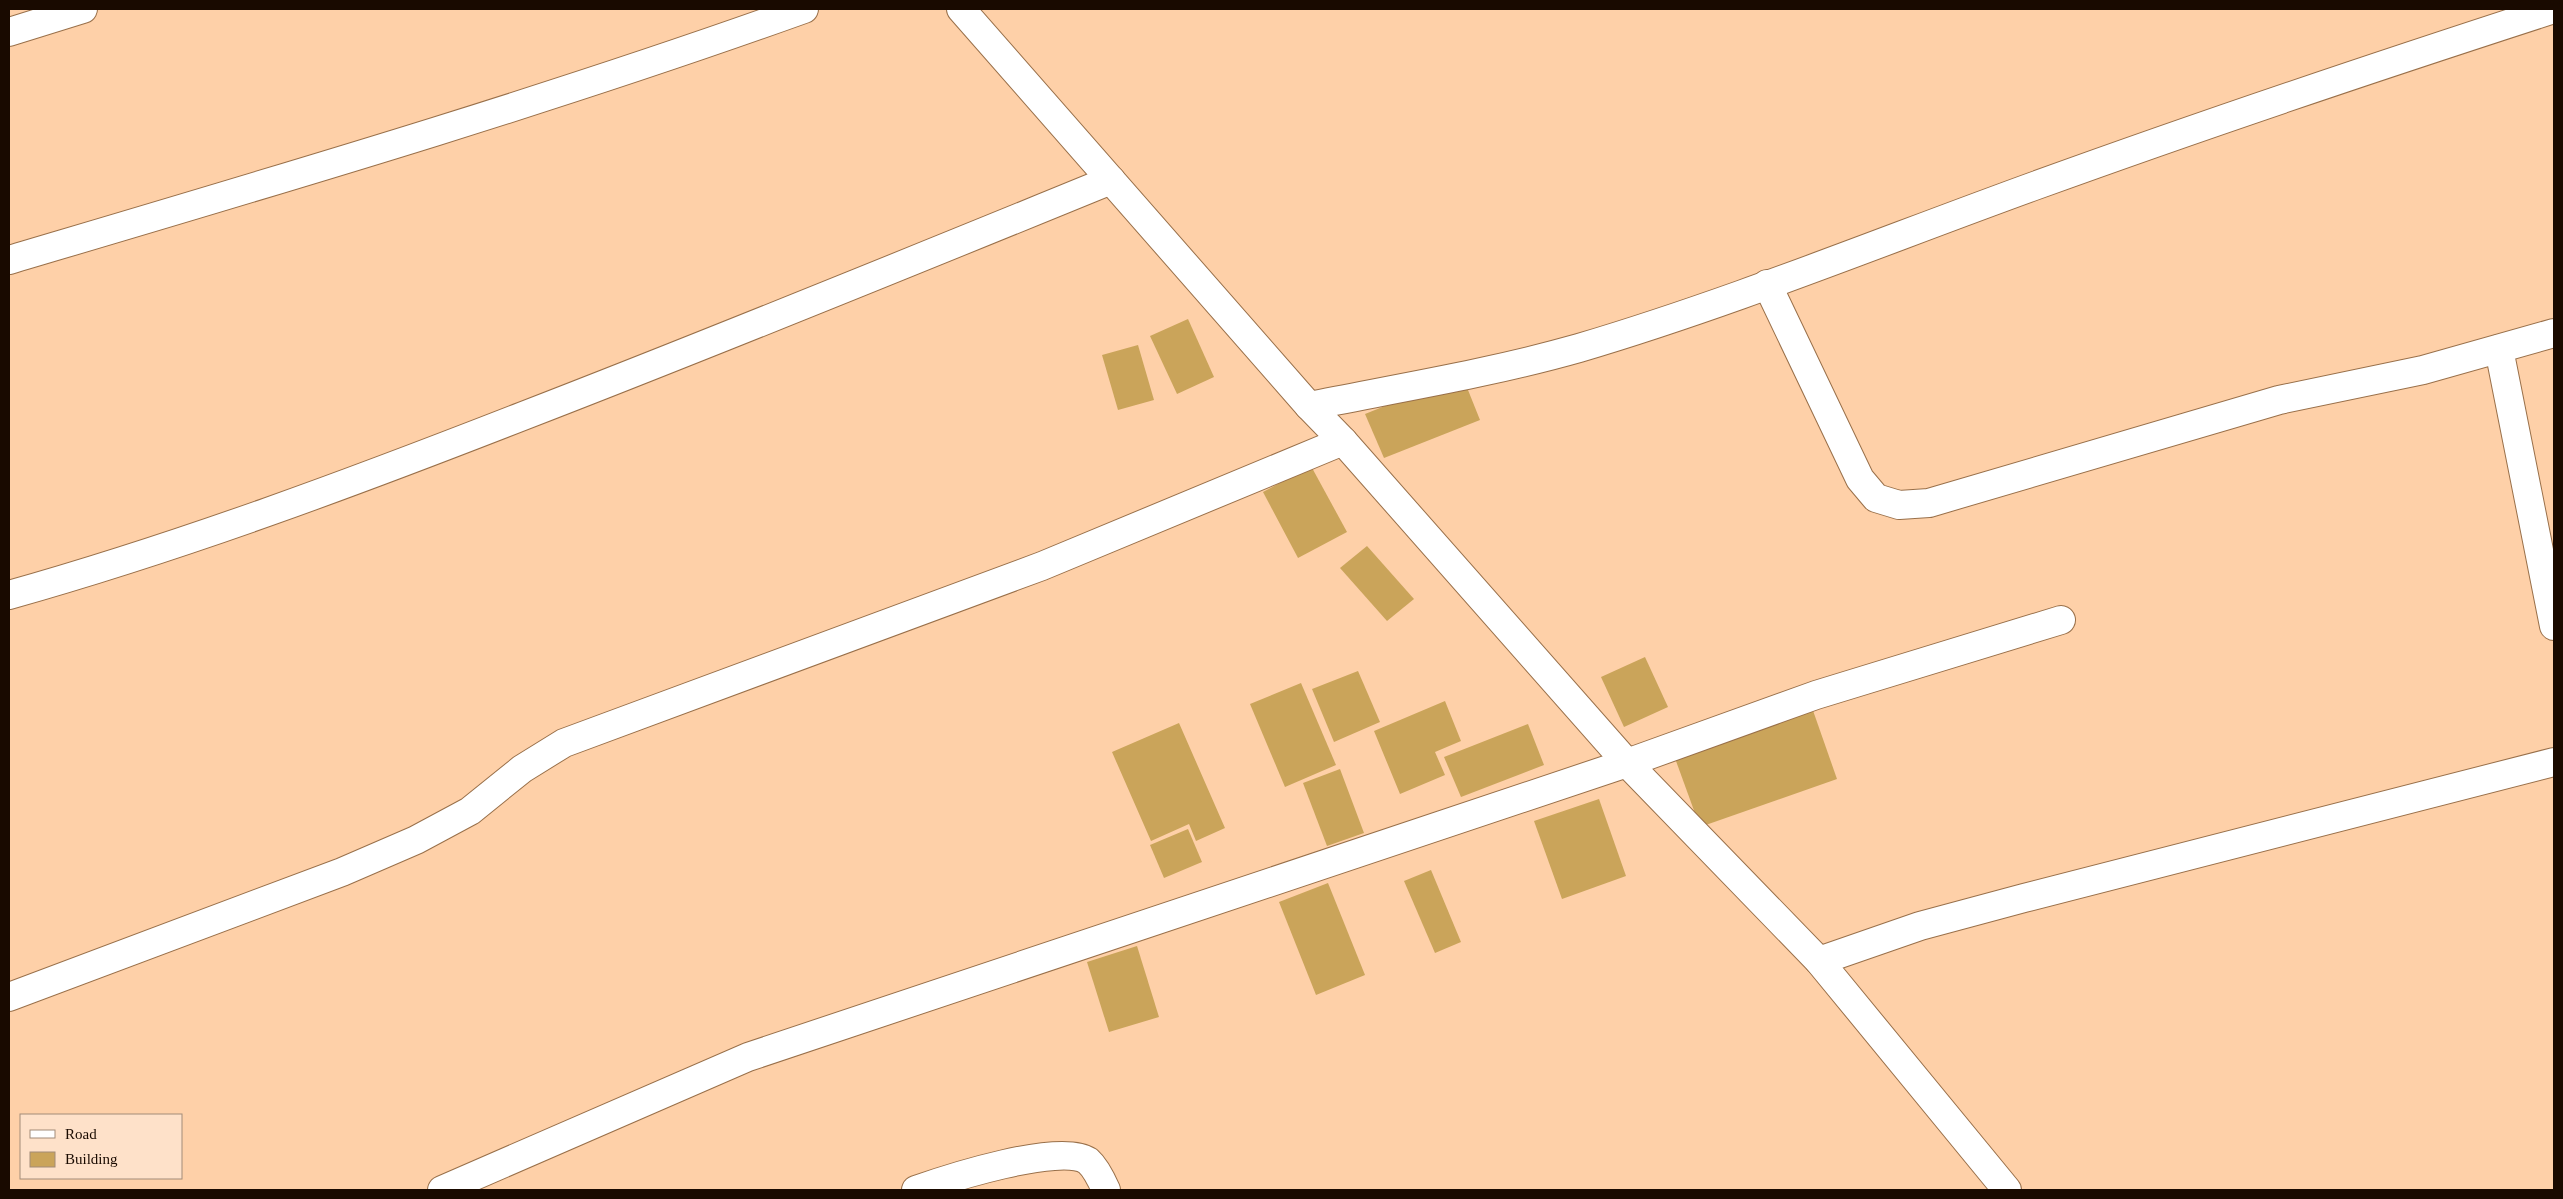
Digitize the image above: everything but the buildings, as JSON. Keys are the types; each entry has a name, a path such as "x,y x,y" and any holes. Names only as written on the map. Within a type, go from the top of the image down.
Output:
{"street":[{"path":"9,32 83,9"},
{"path":"9,260 368,154 729,36 804,9"},
{"path":"961,9 1309,406 1343,441 1627,763 1819,961 2007,1190"},
{"path":"1309,406 1511,366 1578,348 1702,308 2040,184 2371,69 2554,9"},
{"path":"9,595 62,580 357,481 680,355 1111,180"},
{"path":"1768,284 1860,479 1876,498 1899,505 1929,503 2279,400 2422,370 2554,333"},
{"path":"2499,349 2554,626"},
{"path":"9,997 342,872 416,840 470,811 522,769 564,743 1042,566 1343,441"},
{"path":"442,1190 748,1057 1627,763 1816,695 2061,620"},
{"path":"1819,961 1920,926 2554,762"},
{"path":"916,1190 950,1178 1031,1158 1067,1155 1087,1161 1101,1177 1106,1190"}]}
